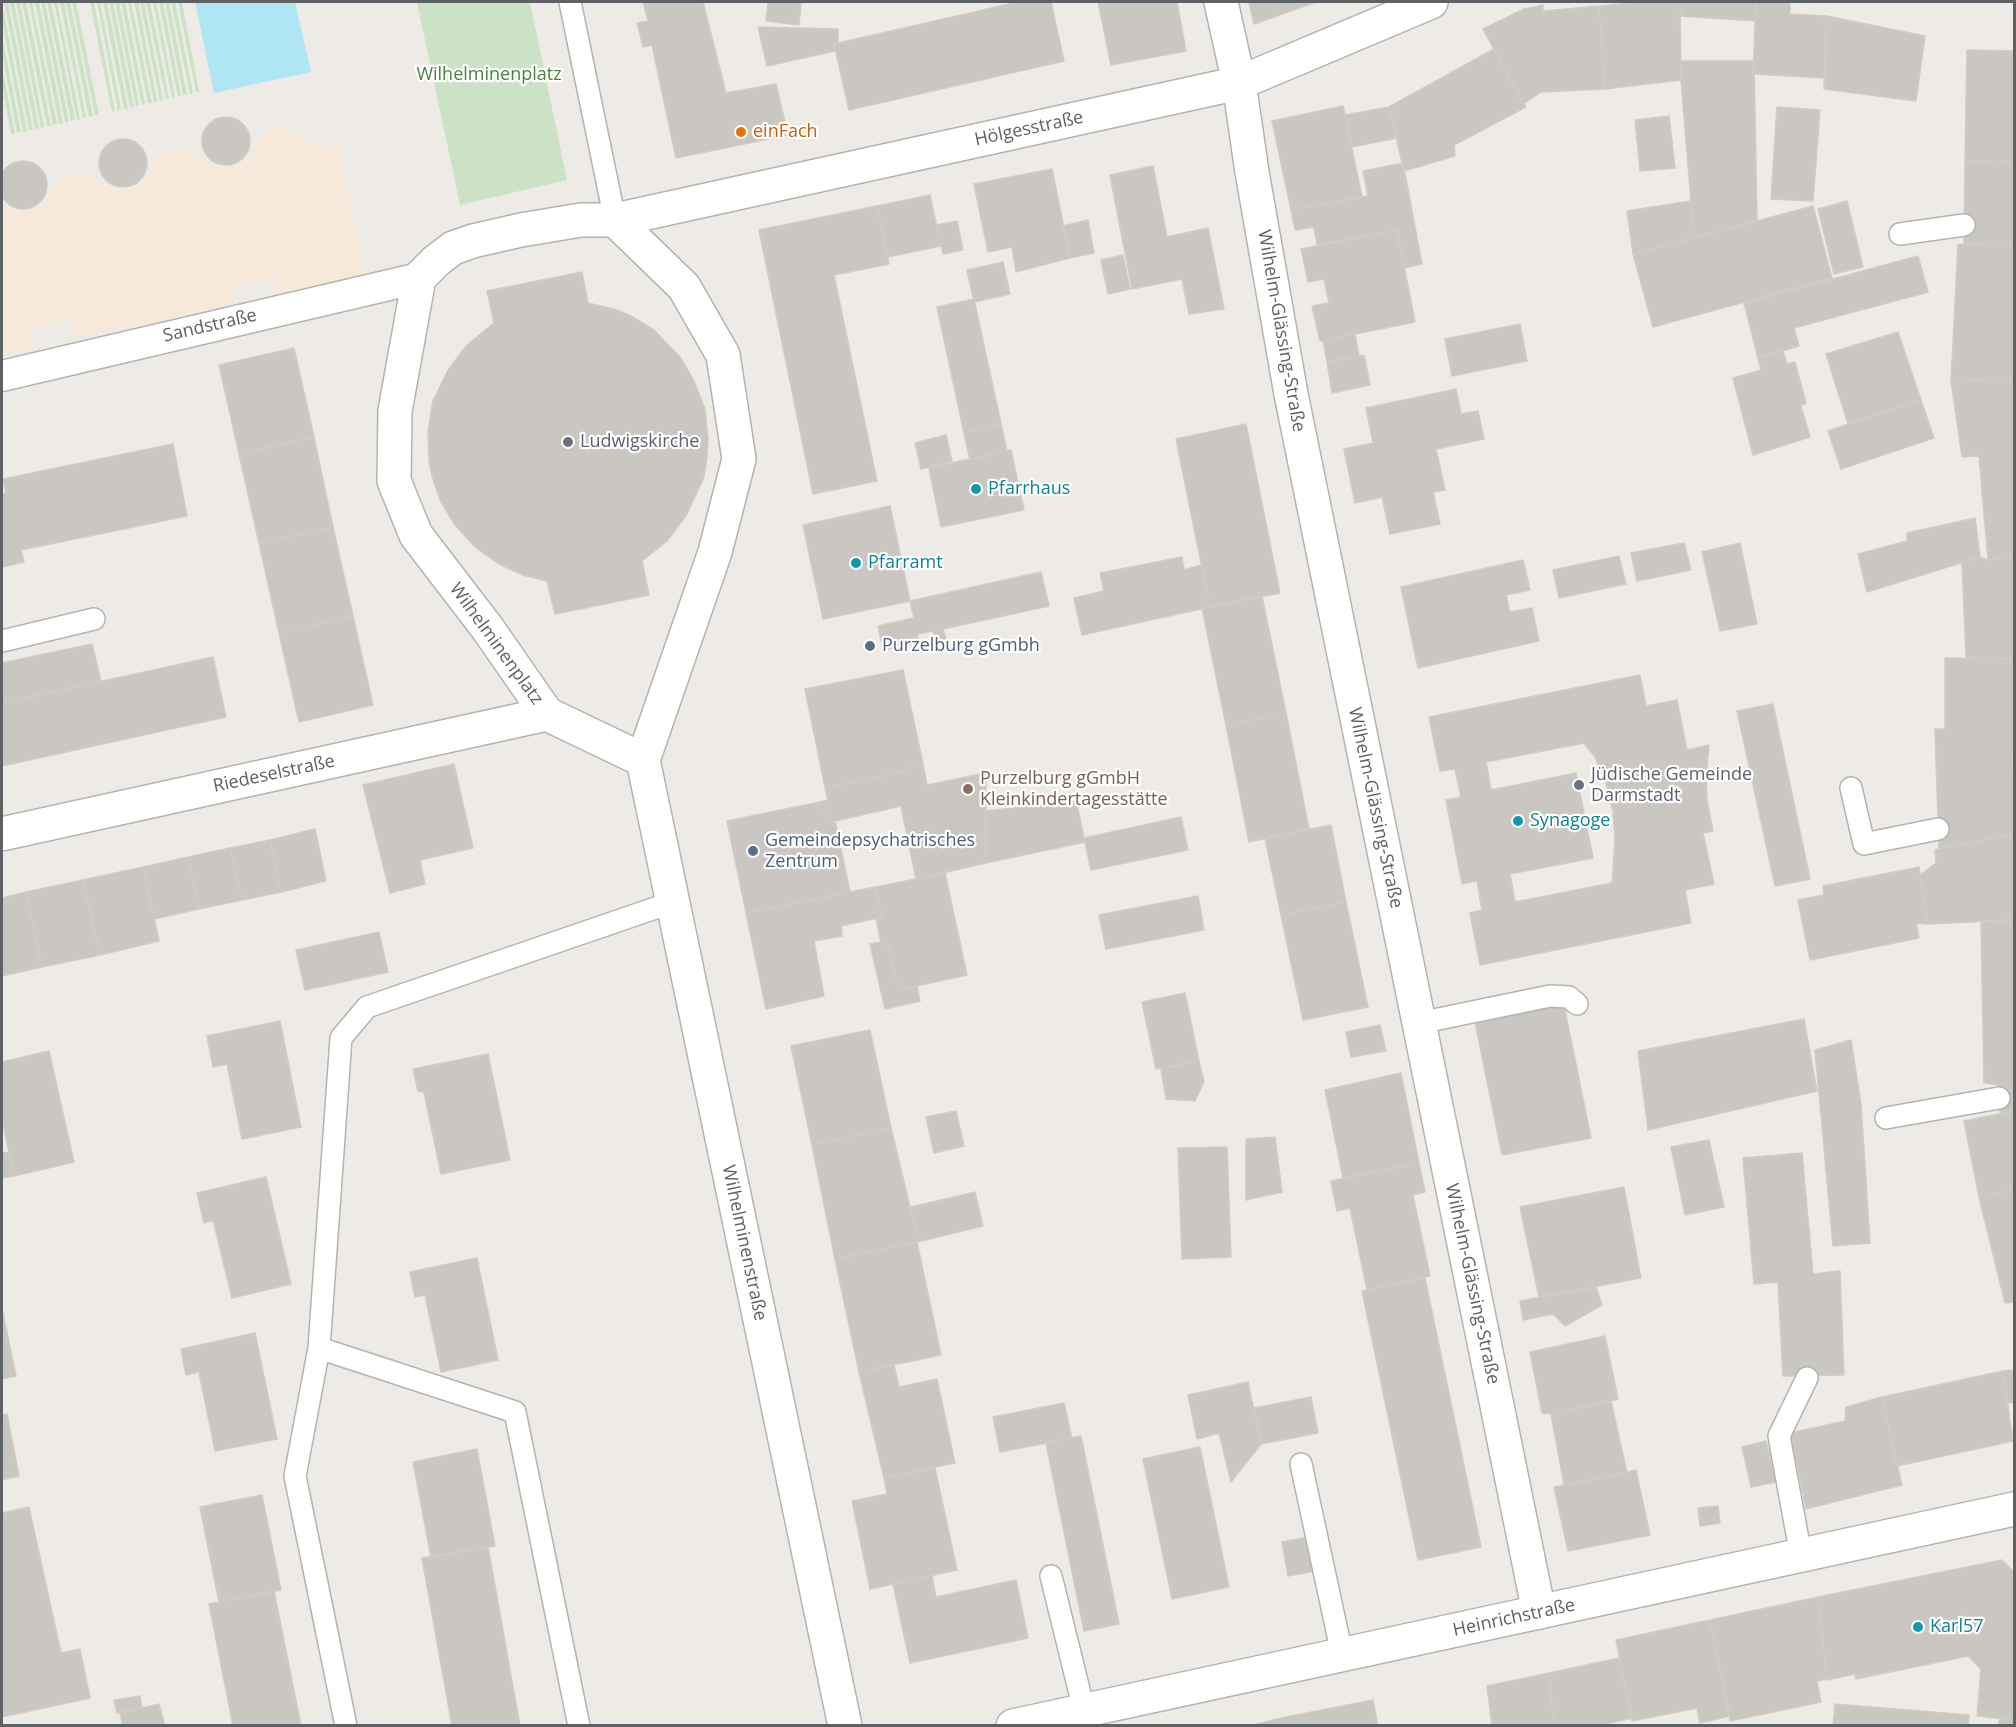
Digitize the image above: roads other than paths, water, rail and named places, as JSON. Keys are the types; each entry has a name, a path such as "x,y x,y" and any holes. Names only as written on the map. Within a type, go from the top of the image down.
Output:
{"street":[{"name":"Wilhelm-Glässing-Straße","path":"1221,2 1239,83 1252,172 1291,394 1539,1612"},
{"name":"Hölgesstraße","path":"615,220 1239,83 1431,2"},
{"path":"419,278 453,248 473,241 581,220 615,220 684,287 723,356 739,459 715,552 643,760"},
{"name":"Sandstraße","path":"2,376 419,278"},
{"name":"Wilhelminenplatz","path":"419,278 394,411 394,481 416,535 488,629 547,714 643,760"},
{"name":"Riedeselstraße","path":"2,834 547,714"},
{"name":"Wilhelminenstraße","path":"643,760 844,1725"},
{"name":"Heinrichstraße","path":"1013,1725 2014,1509"}],"lane":[{"path":"570,2 615,220"},
{"path":"1900,234 1964,225"},
{"path":"2,641 94,619"},
{"path":"1851,788 1864,844 1938,829"},
{"path":"346,1725 295,1476 319,1348 341,1038 367,1006 673,902"},
{"path":"1419,1023 1550,996 1569,997 1578,1004"},
{"path":"1886,1118 1999,1098"},
{"path":"319,1348 515,1412 579,1725"},
{"path":"1801,1556 1779,1436 1807,1378"},
{"path":"1301,1464 1341,1654"},
{"path":"1051,1576 1084,1710"}],"water":[{"path":"195,2 295,2 311,72 214,93"}],"place":[{"name":"einFach","path":"741,132"},
{"name":"Ludwigskirche","path":"568,442"},
{"name":"Pfarrhaus","path":"976,489"},
{"name":"Pfarramt","path":"856,563"},
{"name":"Purzelburg gGmbh","path":"870,646"},
{"name":"Jüdische Gemeinde Darmstadt","path":"1579,785"},
{"name":"Purzelburg gGmbH Kleinkindertagesstätte","path":"968,789"},
{"name":"Synagoge","path":"1518,821"},
{"name":"Gemeindepsychatrisches Zentrum","path":"753,851"},
{"name":"Karl57","path":"1918,1627"}]}
